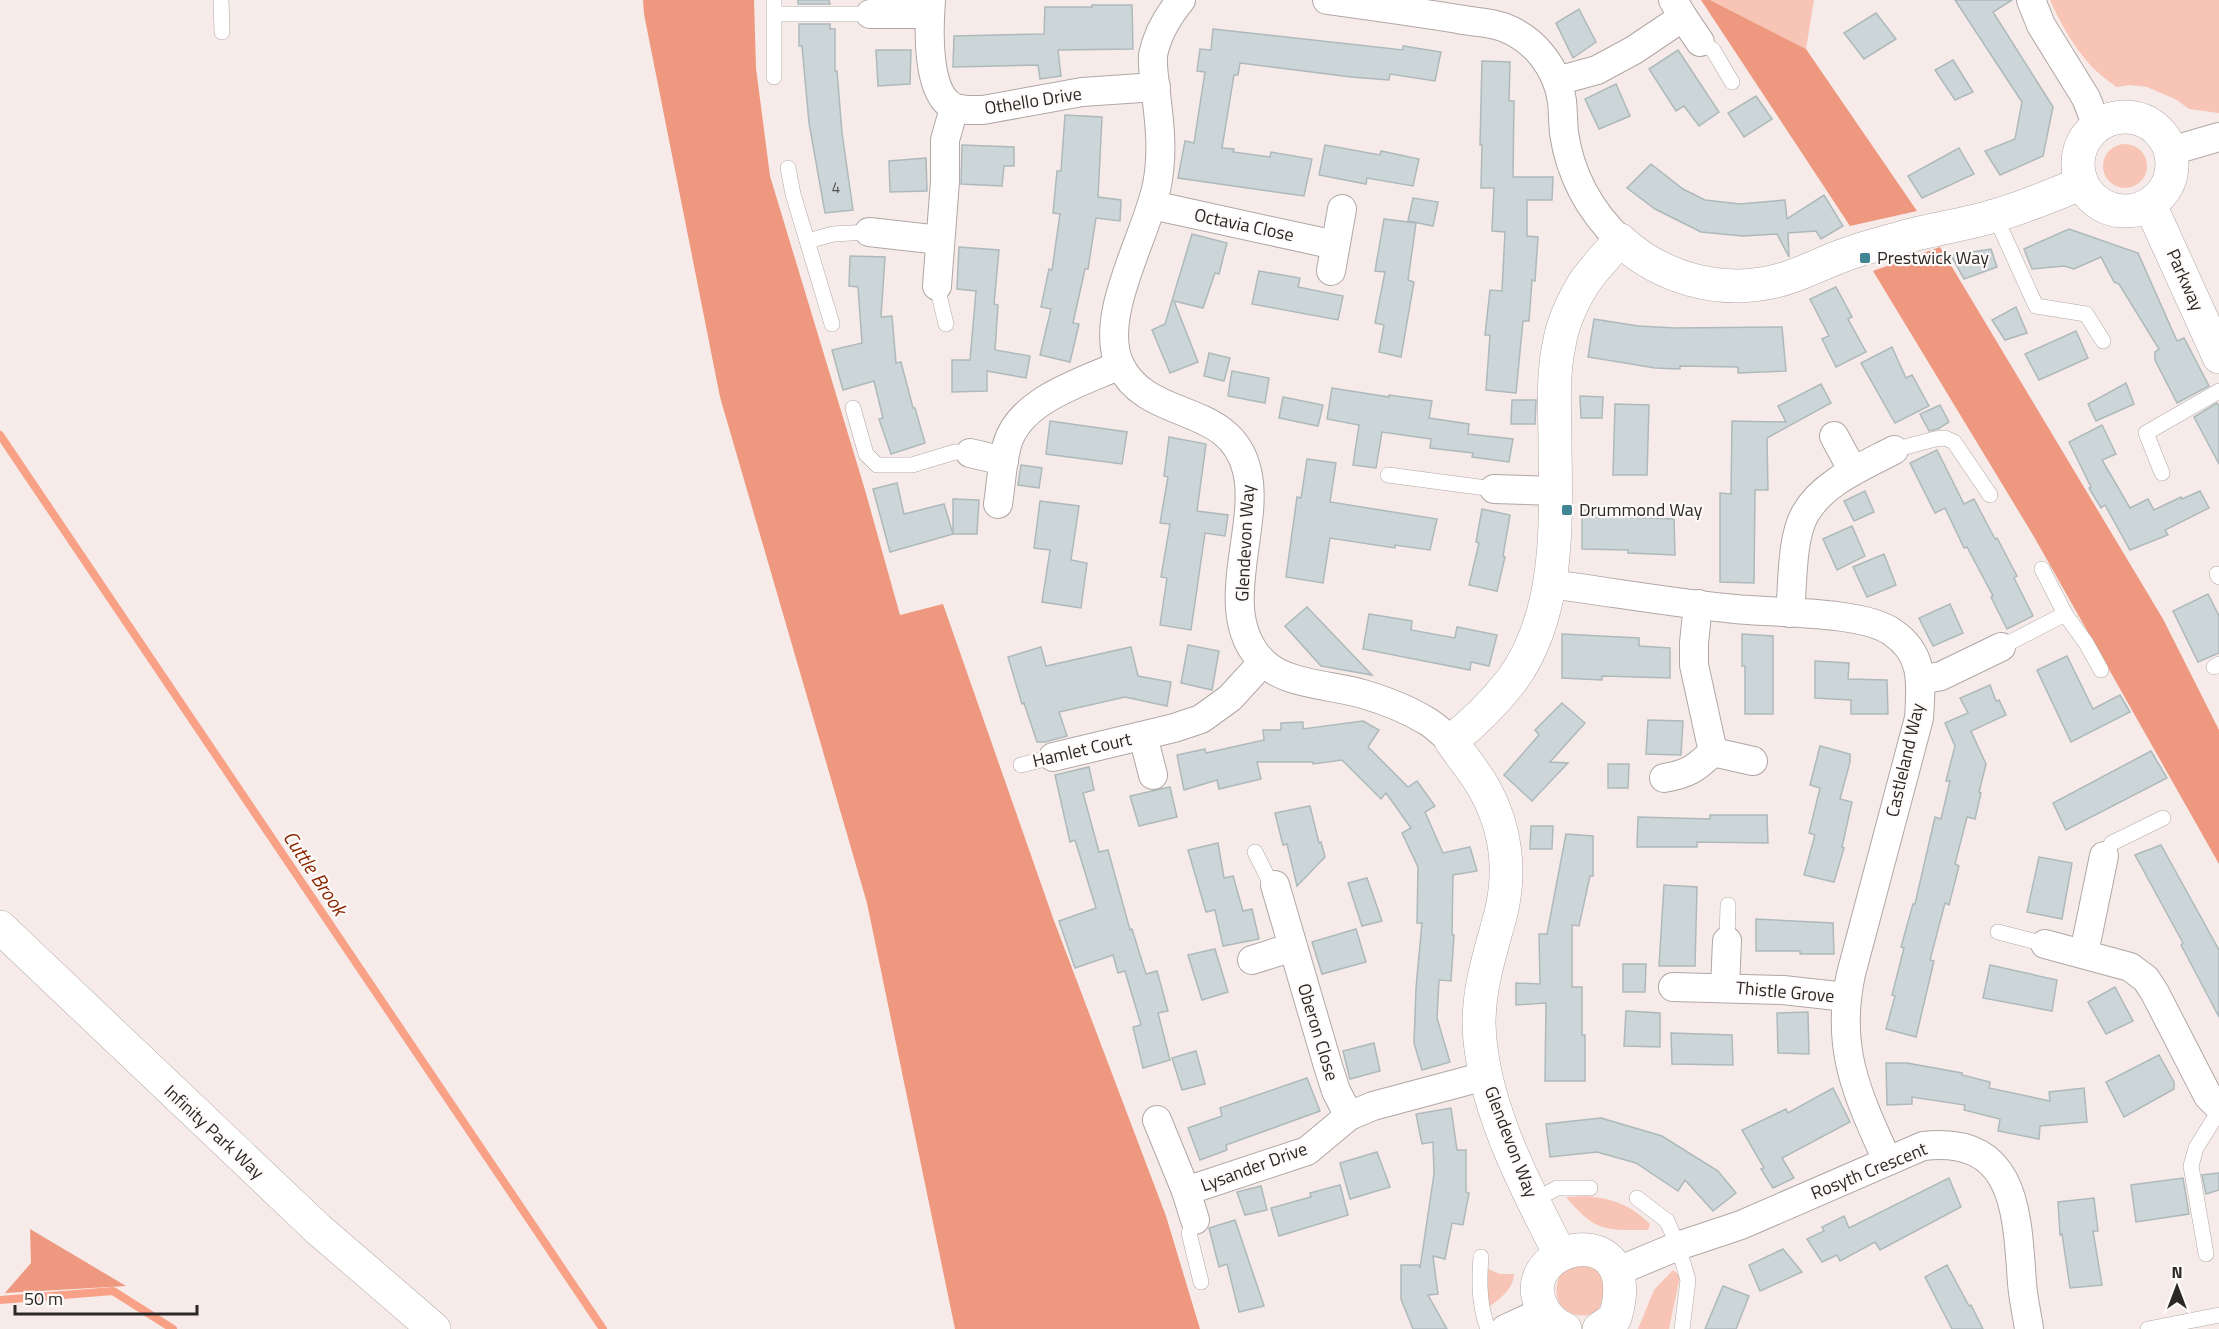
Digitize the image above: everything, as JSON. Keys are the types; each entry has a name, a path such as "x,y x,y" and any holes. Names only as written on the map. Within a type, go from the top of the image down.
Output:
{"street":[{"name":"Glendevon Way","path":"1181,0 1160,33 1153,57 1162,152 1152,205 1119,301 1113,329 1114,348 1120,365 1133,384 1150,399 1213,423 1229,435 1240,450 1247,470 1250,490 1241,580 1241,605 1243,623 1249,642 1263,662 1282,674 1362,694 1426,720 1451,741 1485,789 1504,840 1507,866 1501,913 1484,969 1480,996 1479,1026 1485,1076 1504,1134 1533,1201 1560,1254"},
{"path":"1327,0 1389,4 1502,26 1538,49 1549,64 1557,81 1562,100 1567,149 1577,180 1605,226 1653,266 1672,274 1710,284 1750,285 1774,282 1804,273 1841,256 1899,239 1995,216 2049,198 2082,183"},
{"path":"2031,0 2041,25 2086,98 2097,126"},
{"path":"870,14 931,7 931,62 935,80 943,98 954,108 945,140 945,181 937,286"},
{"path":"1557,81 1597,70 1634,50 1678,9 1700,42"},
{"name":"Othello Drive","path":"954,108 967,111 983,110 1083,92 1156,87"},
{"path":"2124,117 2139,119 2153,126 2164,136 2171,151 2173,166 2170,181 2162,194 2150,205 2135,210 2111,209 2091,196 2082,183 2078,168 2080,152 2086,137 2097,126 2110,119 2124,117"},
{"path":"2171,151 2219,137"},
{"name":"Octavia Close","path":"1152,205 1333,258 1342,209"},
{"name":"Parkway","path":"2150,205 2219,357"},
{"path":"870,232 940,240"},
{"path":"1451,741 1480,718 1513,678 1536,632 1550,584 1555,490 1554,407 1559,345 1582,286 1620,240"},
{"path":"998,504 1007,444 1027,412 1054,394 1120,365"},
{"path":"1834,436 1853,471"},
{"path":"1790,613 1799,531 1805,514 1820,495 1853,471 1894,450"},
{"path":"970,453 1004,461"},
{"path":"1494,489 1555,490"},
{"name":"Castleland Way","path":"1550,584 1698,604 1876,623 1893,632 1915,658 1921,680 1919,718 1846,997 1846,1047 1852,1075 1861,1103 1887,1160"},
{"path":"1698,604 1694,665 1713,752"},
{"path":"1921,680 1941,676 2001,647"},
{"name":"Hamlet Court","path":"1053,758 1201,719 1230,698 1263,662"},
{"name":"Hamlet Court","path":"1143,736 1153,775"},
{"path":"1713,752 1753,761"},
{"path":"1664,778 1695,770 1713,752"},
{"path":"2084,953 2104,856"},
{"name":"Oberon Close","path":"1275,885 1330,1074 1349,1116"},
{"name":"Infinity Park Way","path":"0,927 318,1229 434,1329"},
{"name":"Thistle Grove","path":"1725,987 1727,941"},
{"path":"2044,944 2130,967 2145,979 2155,993 2208,1096 2219,1109"},
{"path":"1252,960 1293,947"},
{"name":"Thistle Grove","path":"1673,987 1783,990 1846,997"},
{"name":"Lysander Drive","path":"1186,1191 1308,1151 1349,1116 1373,1106 1485,1076"},
{"name":"Lysander Drive","path":"1156,1120 1186,1191 1194,1220"},
{"name":"Rosyth Crescent","path":"1618,1271 1678,1246 1752,1220 1887,1160 1923,1146 1944,1143 1963,1146 1982,1154 2000,1173 2008,1187 2014,1201 2022,1251 2022,1284 2029,1329"},
{"path":"1504,1329 1554,1320 1539,1300 1538,1285 1541,1274 1547,1264 1560,1254 1575,1250 1593,1250 1607,1257 1618,1271 1620,1300 1615,1318 1599,1329"}],"lane":[{"path":"221,0 222,32"},
{"path":"774,77 774,7 870,14"},
{"path":"1700,42 1713,50 1732,82"},
{"path":"788,168 793,194 832,324"},
{"path":"1995,216 2036,306 2086,314 2103,341"},
{"path":"808,241 833,234 870,232"},
{"path":"937,286 946,324"},
{"path":"2162,473 2146,433 2219,391"},
{"path":"853,408 866,454 877,465 912,465 955,452 970,453"},
{"path":"1894,450 1945,438 1954,442 1990,495"},
{"path":"1388,475 1494,489"},
{"path":"2042,569 2065,614 2086,643 2101,670"},
{"path":"2001,647 2065,614"},
{"name":"Hamlet Court","path":"1022,765 1053,758"},
{"path":"2104,856 2112,843 2163,818"},
{"path":"1255,852 1268,878 1275,885"},
{"path":"1727,941 1728,905"},
{"path":"1998,932 2044,944"},
{"path":"2206,1254 2191,1166 2196,1148 2219,1109"},
{"path":"1533,1201 1557,1188 1590,1188"},
{"path":"1637,1198 1667,1221 1678,1246 1688,1280 1682,1329"},
{"path":"1194,1220 1189,1233 1201,1282"},
{"path":"1481,1257 1478,1286 1488,1329"},
{"path":"2148,1329 2219,1315"}],"shaded area":[{"path":"643,0 754,0 756,68 770,176 865,490 900,615 943,604 1053,918 1166,1216 1200,1329 955,1329 867,903 720,397"},
{"path":"1701,0 1710,0 1806,49 1917,211 1850,226"},
{"path":"1710,0 1814,0 1806,49"},
{"path":"2050,0 2219,0 2219,113 2189,109 2177,100 2147,87 2130,85 2116,87 2093,68 2079,50 2065,30"},
{"path":"2125,144 2140,151 2147,166 2140,181 2125,188 2110,181 2103,166 2110,151"},
{"path":"1940,247 2163,619 2219,730 2219,864 2033,535 1873,271"},
{"path":"1585,1196 1613,1201 1628,1207 1650,1224 1648,1230 1610,1229 1593,1223 1566,1197"},
{"path":"30,1229 126,1286 5,1293 31,1263"},
{"path":"1591,1264 1605,1277 1601,1305 1595,1312 1586,1315 1568,1312 1561,1305 1557,1296 1557,1284 1563,1270"},
{"path":"1488,1269 1500,1274 1514,1274 1508,1289 1488,1308 1486,1285"},
{"path":"1673,1270 1680,1276 1669,1329 1638,1329 1654,1290"}],"building":[{"path":"798,0 829,0 830,4 798,4"},
{"path":"1955,0 2012,0 1993,12 2053,107 2043,156 2000,175 1985,151 2015,139 2022,102"},
{"path":"1092,5 1132,5 1133,49 1058,50 1061,76 1040,79 1038,65 953,67 954,36 1044,34 1045,7 1092,7"},
{"path":"1579,9 1596,42 1573,58 1556,23"},
{"path":"1876,13 1896,39 1864,59 1844,33"},
{"path":"799,24 830,24 830,29 835,29 835,71 837,71 842,133 853,210 825,213 809,123 802,46 799,46"},
{"path":"1213,29 1403,50 1403,46 1441,52 1435,81 1390,74 1389,80 1351,77 1240,63 1238,75 1234,75 1222,148 1234,149 1233,152 1270,157 1271,152 1312,159 1304,196 1178,178 1185,141 1194,143 1205,72 1197,71 1200,49 1211,50"},
{"path":"876,50 911,50 910,84 878,86"},
{"path":"1678,50 1719,112 1699,126 1684,106 1676,111 1649,69"},
{"path":"1953,60 1973,92 1955,100 1935,70"},
{"path":"1482,61 1510,62 1509,101 1514,101 1513,177 1553,177 1552,200 1527,200 1527,236 1538,237 1535,281 1532,280 1529,321 1523,321 1516,393 1486,390 1490,335 1485,335 1490,290 1502,291 1505,232 1492,231 1494,188 1481,188"},
{"path":"1616,84 1630,116 1599,129 1585,99"},
{"path":"1756,96 1772,119 1744,137 1728,113"},
{"path":"1065,115 1102,117 1098,197 1121,200 1120,221 1096,218 1088,269 1085,269 1073,323 1079,324 1070,362 1040,355 1051,309 1041,307 1049,269 1052,270 1060,214 1053,213 1057,171 1061,171"},
{"path":"962,145 1014,147 1014,166 1004,166 1002,186 961,184"},
{"path":"1325,145 1380,155 1381,151 1419,159 1413,186 1367,178 1366,184 1319,175"},
{"path":"1959,148 1974,174 1922,198 1908,176"},
{"path":"926,158 927,191 890,192 889,161"},
{"path":"1651,164 1683,189 1705,200 1740,204 1785,200 1787,219 1824,195 1843,226 1821,239 1816,231 1788,233 1789,257 1777,234 1743,236 1701,232 1655,209 1627,188"},
{"path":"1413,198 1438,202 1433,226 1408,221"},
{"path":"1384,219 1416,223 1408,280 1414,282 1401,357 1379,352 1384,325 1375,323 1385,272 1375,271"},
{"path":"2069,229 2138,253 2177,341 2184,338 2209,386 2177,403 2155,360 2155,352 2159,349 2119,284 2114,282 2101,257 2074,269 2064,266 2032,269 2024,249"},
{"path":"1192,234 1227,243 1219,274 1215,273 1203,308 1174,301 1198,362 1170,373 1152,330 1165,324"},
{"path":"959,247 999,250 994,304 998,305 995,350 1030,356 1026,378 987,371 987,391 952,392 952,360 970,360 976,291 957,289"},
{"path":"1991,249 1997,267 1964,279 1951,255"},
{"path":"850,256 885,257 881,317 892,316 896,363 901,362 925,443 891,454 879,419 883,418 874,381 843,390 832,350 862,343 858,287 849,286"},
{"path":"1259,271 1300,278 1298,287 1343,296 1338,320 1252,304"},
{"path":"1836,287 1852,317 1848,319 1866,352 1836,367 1822,339 1829,336 1810,299"},
{"path":"2016,307 2027,333 2005,340 1992,320"},
{"path":"1594,319 1638,326 1676,328 1782,327 1786,371 1738,373 1738,367 1655,368 1588,357"},
{"path":"2076,331 2088,358 2039,380 2025,354"},
{"path":"1892,347 1906,378 1912,375 1929,406 1895,423 1861,363"},
{"path":"1209,353 1230,358 1224,381 1204,376"},
{"path":"1232,371 1269,378 1265,403 1228,396"},
{"path":"2126,383 2134,404 2096,421 2088,404"},
{"path":"1821,384 1831,403 1767,438 1768,490 1755,490 1754,583 1720,582 1720,493 1731,494 1732,421 1786,422 1778,406"},
{"path":"1332,388 1432,401 1429,418 1469,424 1468,434 1513,439 1509,462 1472,457 1473,453 1430,448 1431,439 1382,432 1376,468 1353,465 1359,425 1327,419"},
{"path":"1580,396 1603,397 1602,418 1581,418"},
{"path":"1283,397 1323,405 1318,426 1279,418"},
{"path":"1512,400 1536,400 1535,424 1511,424"},
{"path":"2217,403 2219,406 2219,464 2194,417"},
{"path":"1615,404 1649,405 1647,475 1613,475"},
{"path":"1940,405 1949,422 1938,429 1929,431 1920,414"},
{"path":"1050,421 1127,432 1122,464 1046,454"},
{"path":"2102,425 2116,454 2102,460 2130,508 2148,499 2154,510 2200,491 2209,508 2165,530 2168,535 2130,550 2105,505 2101,508 2089,488 2091,487 2069,442"},
{"path":"1169,437 1206,444 1197,511 1228,515 1225,536 1205,533 1191,630 1160,625 1167,578 1161,577 1170,524 1160,523 1168,477 1164,476"},
{"path":"1937,450 1964,504 1974,499 1995,539 1997,538 2017,576 2014,578 2033,616 2007,629 1991,597 1993,596 1967,547 1964,548 1945,508 1935,513 1910,463"},
{"path":"1307,459 1336,463 1330,502 1437,519 1430,550 1395,545 1395,548 1330,538 1323,583 1286,577 1297,497 1301,498"},
{"path":"1021,465 1042,468 1039,488 1018,485"},
{"path":"897,483 904,514 944,504 953,534 890,552 873,489"},
{"path":"1865,491 1874,512 1854,521 1844,501"},
{"path":"953,499 979,500 977,534 953,534"},
{"path":"1040,501 1079,506 1071,560 1087,563 1081,608 1042,602 1050,550 1034,548"},
{"path":"1482,509 1510,515 1503,556 1505,557 1497,591 1469,585 1479,543 1476,542"},
{"path":"1582,510 1622,512 1621,517 1674,519 1675,555 1628,553 1628,550 1582,549"},
{"path":"1852,526 1865,556 1837,570 1823,539"},
{"path":"1884,554 1896,585 1867,597 1853,567"},
{"path":"2208,594 2219,616 2219,653 2198,662 2173,611"},
{"path":"1950,604 1963,633 1933,646 1919,618"},
{"path":"1307,607 1372,675 1321,666 1285,626"},
{"path":"1369,614 1412,621 1411,630 1455,638 1457,627 1497,635 1489,666 1471,662 1470,670 1363,649"},
{"path":"1562,634 1639,638 1639,646 1670,648 1670,678 1602,676 1602,680 1562,678"},
{"path":"1742,634 1773,636 1773,714 1745,714"},
{"path":"1188,645 1219,651 1212,690 1181,683"},
{"path":"1041,647 1046,666 1131,647 1138,676 1171,682 1167,706 1125,697 1059,712 1067,736 1037,742 1024,703 1022,704 1008,657"},
{"path":"2067,656 2093,709 2120,695 2130,712 2071,742 2037,670"},
{"path":"1815,661 1849,663 1848,679 1887,680 1888,714 1851,714 1851,700 1815,698"},
{"path":"1990,685 1996,701 1999,700 2006,715 1971,731 1986,764 1979,792 1981,793 1975,819 1967,817 1955,864 1959,866 1949,905 1945,903 1930,960 1934,961 1916,1037 1886,1029 1904,948 1901,947 1913,904 1915,904 1935,817 1941,819 1950,781 1946,781 1955,746 1945,723 1968,713 1960,698"},
{"path":"1562,703 1585,723 1550,762 1568,763 1532,801 1504,775 1539,735 1535,730"},
{"path":"1648,720 1683,721 1681,755 1646,754"},
{"path":"1363,721 1379,730 1368,747 1408,787 1417,781 1435,806 1425,812 1443,853 1470,847 1477,871 1453,875 1452,935 1454,935 1451,981 1439,980 1437,1018 1450,1062 1422,1070 1414,1043 1422,923 1417,923 1418,867 1402,833 1411,828 1386,793 1381,799 1342,760 1313,764 1313,762 1257,762 1261,779 1219,789 1217,780 1184,790 1177,755 1205,749 1206,753 1264,740 1263,730 1281,730 1281,723 1303,722 1303,729"},
{"path":"1820,746 1850,754 1840,799 1852,802 1842,847 1844,848 1834,882 1804,875 1815,835 1809,833 1820,788 1810,785"},
{"path":"2151,751 2167,778 2066,830 2053,803"},
{"path":"1608,764 1629,764 1628,788 1608,788"},
{"path":"1089,767 1094,790 1083,793 1099,852 1108,850 1130,930 1132,929 1146,974 1157,971 1168,1011 1158,1013 1170,1060 1143,1068 1133,1027 1141,1025 1125,971 1118,973 1113,955 1075,968 1059,921 1096,908 1075,840 1070,842 1055,775"},
{"path":"1170,787 1177,817 1139,826 1130,796"},
{"path":"1310,806 1319,843 1321,842 1325,857 1297,886 1287,844 1283,845 1275,813"},
{"path":"1710,815 1767,815 1768,843 1697,842 1697,847 1637,847 1638,817 1710,819"},
{"path":"1531,826 1553,826 1552,849 1530,849"},
{"path":"1566,834 1593,836 1593,876 1590,876 1579,926 1572,925 1572,987 1582,987 1585,1081 1545,1081 1546,1003 1516,1005 1516,983 1540,984 1539,934 1547,934"},
{"path":"1218,843 1224,878 1233,876 1243,911 1252,909 1259,939 1223,946 1215,910 1206,912 1188,850"},
{"path":"2161,845 2219,950 2219,1017 2181,945 2183,943 2135,855"},
{"path":"2039,857 2072,863 2062,919 2027,912"},
{"path":"1367,878 1382,921 1362,926 1348,883"},
{"path":"1664,885 1697,887 1695,966 1659,966"},
{"path":"1756,919 1833,923 1834,954 1756,951"},
{"path":"1356,929 1366,962 1322,974 1312,942"},
{"path":"1215,949 1228,992 1202,1000 1188,955"},
{"path":"1623,964 1646,964 1645,992 1623,992"},
{"path":"1990,965 2057,980 2052,1011 1983,998"},
{"path":"2115,987 2133,1021 2106,1034 2088,1002"},
{"path":"1626,1011 1660,1013 1660,1047 1624,1046"},
{"path":"1808,1012 1809,1054 1778,1053 1777,1013"},
{"path":"1671,1033 1732,1035 1733,1065 1672,1064"},
{"path":"1374,1043 1380,1071 1350,1079 1343,1051"},
{"path":"1196,1051 1205,1084 1182,1090 1172,1058"},
{"path":"2159,1055 2174,1082 2174,1089 2124,1117 2106,1082"},
{"path":"1886,1063 1907,1063 1962,1073 1962,1075 1990,1082 1989,1088 2050,1101 2049,1092 2084,1088 2087,1122 2040,1126 2039,1139 1998,1131 2000,1119 1964,1110 1965,1105 1912,1097 1912,1104 1887,1105"},
{"path":"1307,1078 1320,1111 1226,1145 1227,1150 1200,1160 1188,1128 1222,1116 1220,1108"},
{"path":"1833,1088 1850,1122 1782,1158 1794,1178 1773,1188 1742,1130 1786,1109 1788,1113"},
{"path":"1451,1108 1457,1150 1466,1150 1466,1192 1469,1193 1463,1225 1452,1223 1445,1259 1433,1256 1438,1294 1428,1295 1447,1329 1413,1329 1401,1299 1401,1265 1419,1265 1420,1268 1434,1174 1433,1142 1422,1144 1416,1114"},
{"path":"1601,1118 1662,1136 1718,1171 1736,1193 1713,1211 1685,1180 1678,1191 1636,1163 1597,1152 1550,1157 1546,1124"},
{"path":"1377,1152 1390,1187 1350,1199 1340,1163"},
{"path":"2219,1173 2219,1190 2206,1194 2202,1175"},
{"path":"1949,1178 1961,1207 1880,1250 1875,1242 1840,1261 1837,1255 1822,1262 1807,1239 1824,1231 1822,1227 1844,1216 1849,1228"},
{"path":"2183,1178 2189,1214 2136,1222 2131,1185"},
{"path":"1340,1185 1348,1215 1279,1236 1271,1208 1311,1197 1310,1193"},
{"path":"1261,1186 1267,1210 1245,1215 1237,1192"},
{"path":"2094,1198 2098,1231 2093,1231 2102,1285 2070,1288 2062,1234 2060,1235 2058,1202"},
{"path":"1235,1220 1264,1306 1239,1312 1227,1264 1219,1267 1209,1228"},
{"path":"1783,1249 1802,1272 1760,1291 1749,1265"},
{"path":"1947,1265 1983,1329 1952,1329 1925,1277"},
{"path":"1723,1286 1749,1296 1736,1329 1705,1329"}],"waterway":[{"name":"Cuttle Brook","path":"0,435 603,1329"},
{"path":"0,1300 113,1291 173,1329"}],"place":[{"name":"Prestwick Way","path":"1865,258"},
{"name":"Drummond Way","path":"1567,510"}]}
